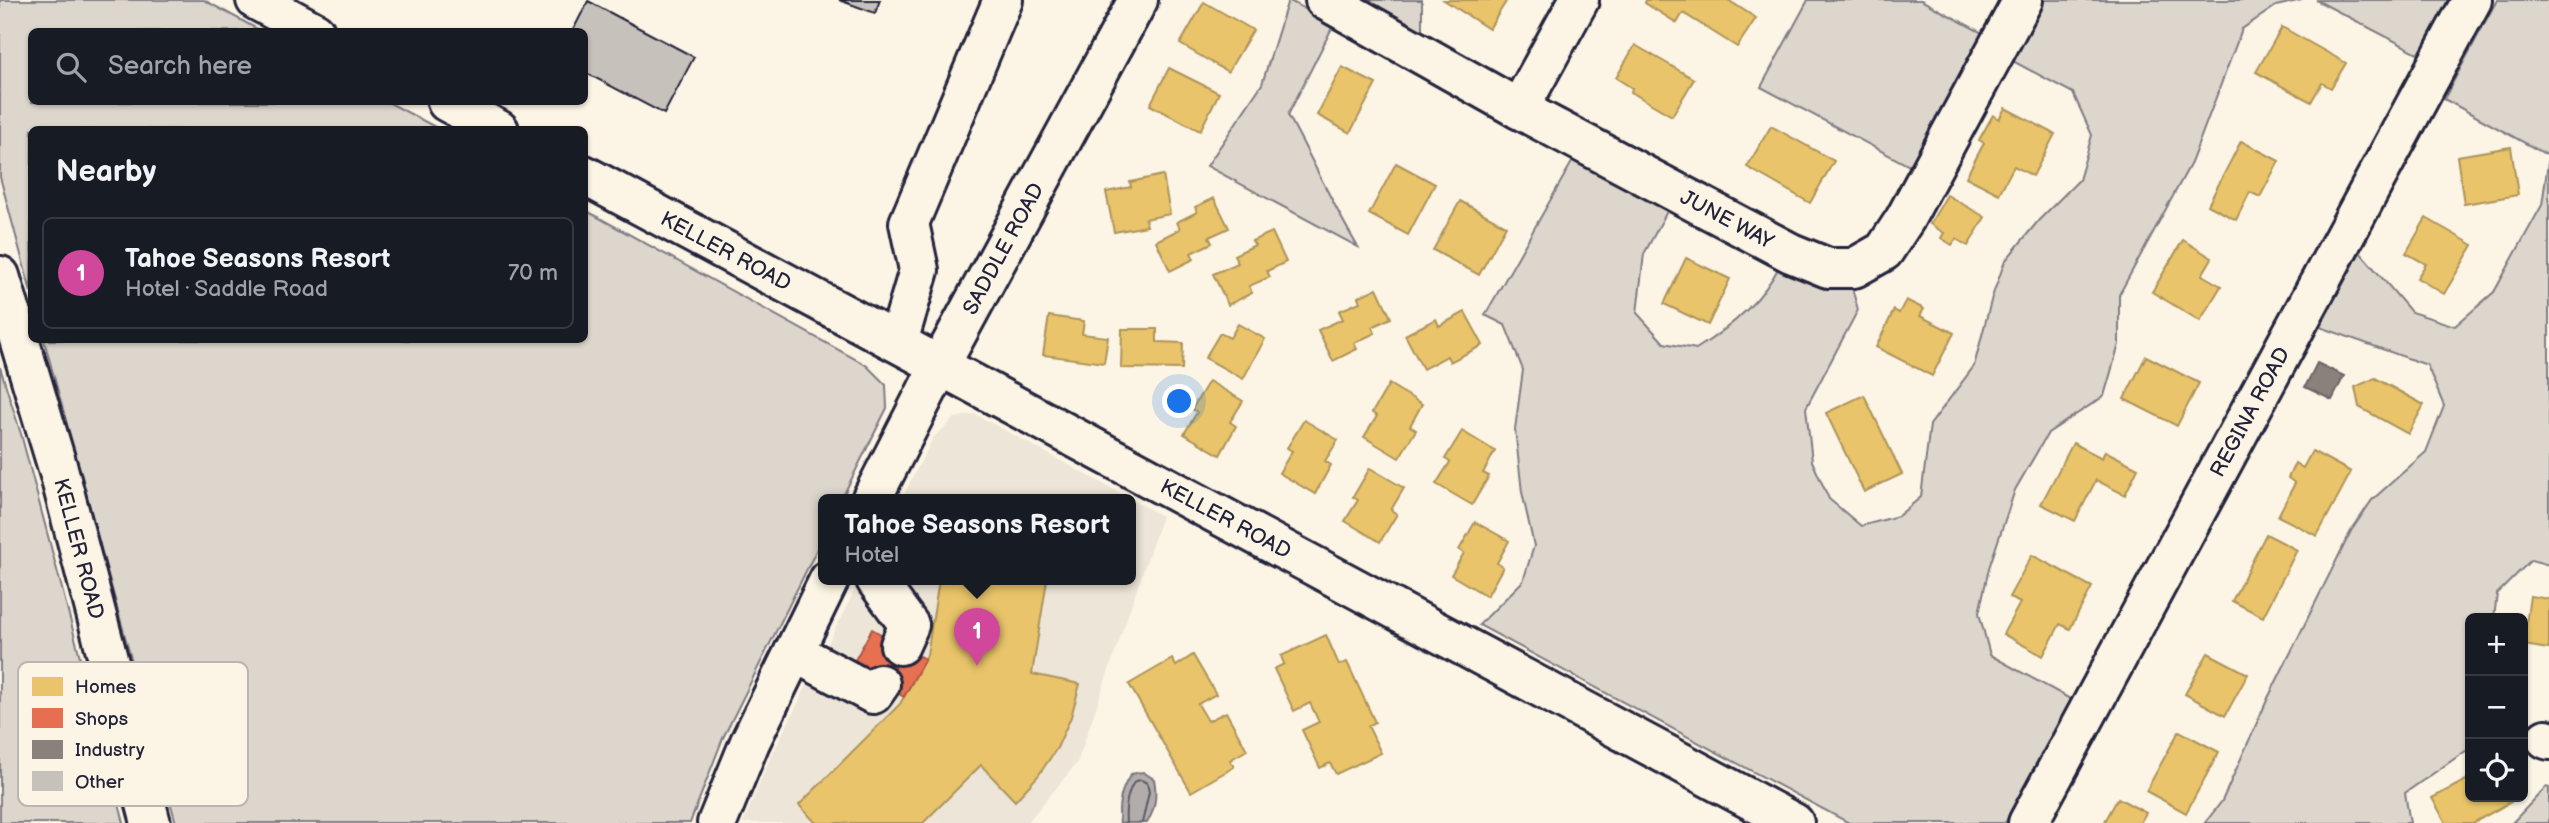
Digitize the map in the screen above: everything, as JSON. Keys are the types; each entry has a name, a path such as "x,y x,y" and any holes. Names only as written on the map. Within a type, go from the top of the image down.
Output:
{"street":[{"path":"257,0 309,28"},
{"path":"898,342 919,270 909,223 1003,0"},
{"name":"SADDLE ROAD","path":"874,494 940,365 1138,0"},
{"name":"JUNE WAY","path":"1325,0 1520,109 1791,253 1828,268 1854,268 1884,251 1905,219 2023,0"},
{"path":"1520,109 1579,0"},
{"name":"REGINA ROAD","path":"2028,823 2472,0"},
{"path":"453,105 492,126"},
{"name":"KELLER ROAD","path":"588,177 1794,823"},
{"name":"KELLER ROAD","path":"0,276 59,472 109,662"},
{"path":"717,823 750,742 827,585"},
{"path":"880,585 909,625 900,645"},
{"path":"794,652 873,694 880,684"},
{"name":"KELLER ROAD","path":"147,806 151,823"}],"shaded area":[{"path":"0,0 204,0 255,28 28,28 28,105 394,105 433,126 28,126 28,281 0,177"},
{"path":"1288,0 1334,24 1288,115 1358,247 1207,166 1262,84"},
{"path":"1347,0 1422,0 1422,43"},
{"path":"1808,0 1921,0 1986,35 1913,168 1761,87"},
{"path":"2040,0 2302,0 2276,6 2242,29 2191,163 2119,295 2119,344 2104,396 2048,433 2015,490 1989,568 1979,613 1990,655 2072,700 2005,823 1849,823 1479,625 1523,581 1534,546 1522,492 1515,429 1523,370 1505,325 1485,315 1576,155 1670,206 1644,254 1637,313 1664,343 1696,349 1709,341 1733,323 1754,302 1780,265 1816,286 1852,288 1858,310 1806,408 1812,461 1829,499 1861,526 1898,516 1921,497 1930,425 1974,366 1992,297 2005,261 2039,220 2079,180 2092,135 2073,93 2009,59"},
{"path":"2316,0 2454,0 2423,56"},
{"path":"2497,0 2549,0 2549,156 2444,99"},
{"path":"2549,156 2549,565 2531,560 2497,594 2495,613 2465,613 2465,751 2405,793 2410,823 2205,823 2222,801 2268,698 2351,531 2372,500 2426,452 2444,406 2427,365 2320,327 2360,252 2411,312 2455,326 2494,292 2542,205"},
{"path":"588,212 866,365 886,385 887,408 844,494 818,494 818,547 723,738 690,823 176,823 171,806 248,806 248,662 132,662 45,343 588,343"},
{"path":"0,367 21,434 81,662 18,662 18,806 119,806 124,823 0,823"},
{"path":"975,414 1122,494 904,494 933,438 955,418"},
{"path":"1136,502 1162,516 1077,763 1027,823 743,823 768,763 857,585 1136,585"},
{"path":"2546,787 2549,788 2549,823 2512,823"}],"water":[{"path":"1143,772 1154,779 1155,785 1155,802 1150,818 1147,823 1120,823 1120,804 1125,786 1131,774"}],"building: Homes":[{"path":"1444,0 1507,0 1489,29"},
{"path":"1646,0 1728,0 1756,18 1737,47 1683,13 1677,23 1645,3"},
{"path":"1204,2 1253,30 1228,72 1180,44"},
{"path":"2282,27 2346,63 2331,88 2322,83 2311,102 2256,72"},
{"path":"1635,45 1694,79 1672,116 1631,92 1632,88 1616,78"},
{"path":"1342,67 1376,84 1350,133 1317,115"},
{"path":"1169,68 1219,93 1200,131 1150,105"},
{"path":"2005,108 2055,134 2033,176 2014,166 1999,194 1966,177 1984,143 1979,140 1993,115 1999,119"},
{"path":"1771,126 1834,161 1810,203 1747,167"},
{"path":"2241,141 2279,161 2260,197 2250,192 2236,220 2208,205"},
{"path":"2511,147 2518,195 2464,204 2457,156"},
{"path":"1396,163 1435,184 1408,235 1369,214"},
{"path":"1163,175 1170,214 1145,219 1147,226 1114,232 1106,192 1131,187 1130,182"},
{"path":"1947,195 1985,217 1968,246 1956,239 1952,245 1941,238 1944,233 1930,224"},
{"path":"1214,198 1229,228 1209,237 1212,243 1191,253 1194,259 1170,271 1156,241 1180,229 1177,222 1197,212 1195,207"},
{"path":"1460,201 1506,226 1479,275 1433,250"},
{"path":"2426,218 2473,245 2444,294 2417,278 2426,264 2406,253"},
{"path":"1272,232 1286,262 1267,271 1270,277 1249,286 1252,293 1228,305 1213,274 1238,263 1234,255 1255,245 1252,241"},
{"path":"2183,240 2212,258 2202,275 2221,286 2200,321 2152,292"},
{"path":"1686,258 1730,279 1708,325 1664,304"},
{"path":"1377,288 1391,318 1372,327 1375,333 1354,343 1357,349 1333,361 1318,330 1343,319 1339,311 1360,302 1358,297"},
{"path":"1906,300 1924,309 1920,316 1954,333 1932,376 1876,347 1894,310 1899,313"},
{"path":"1465,312 1483,345 1450,362 1447,356 1423,369 1405,335 1436,319 1439,326"},
{"path":"1049,316 1084,321 1082,334 1108,337 1104,363 1043,355"},
{"path":"1238,324 1265,339 1243,379 1205,358 1220,333 1230,338"},
{"path":"1122,329 1157,329 1157,342 1183,343 1182,369 1121,368"},
{"path":"2146,356 2199,383 2177,426 2124,399"},
{"path":"2375,378 2424,405 2408,434 2359,407 2355,387"},
{"path":"1209,381 1243,401 1230,422 1236,426 1220,455 1184,434 1197,412 1192,409"},
{"path":"1389,384 1422,404 1410,426 1416,430 1399,458 1364,437 1377,416 1372,413"},
{"path":"1864,395 1902,474 1864,492 1826,413"},
{"path":"1304,420 1338,440 1325,461 1331,465 1315,494 1279,473 1292,451 1287,448"},
{"path":"1462,431 1495,451 1483,473 1489,476 1472,505 1436,484 1450,462 1445,459"},
{"path":"2073,443 2102,458 2105,451 2138,468 2125,495 2096,480 2075,521 2041,504"},
{"path":"2312,451 2351,472 2317,536 2278,516 2295,483 2288,478 2295,463 2303,468"},
{"path":"1370,468 1404,488 1391,510 1397,514 1380,542 1345,521 1358,500 1353,497"},
{"path":"1475,522 1509,541 1497,563 1503,567 1487,596 1451,575 1464,553 1459,550"},
{"path":"2266,534 2297,550 2263,617 2232,601"},
{"path":"2032,555 2092,587 2070,629 2060,624 2043,656 2003,634 2020,603 2009,597"},
{"path":"938,585 1046,585 1032,674 1080,684 1071,717 1057,748 1038,776 1015,801 981,765 923,823 816,823 799,805 900,704 927,655"},
{"path":"2530,596 2549,599 2549,649 2528,646"},
{"path":"1326,635 1339,665 1347,662 1375,722 1368,726 1381,753 1336,774 1330,763 1320,768 1302,730 1319,722 1310,703 1294,711 1274,669 1284,664 1281,656"},
{"path":"2208,653 2248,674 2225,716 2185,694"},
{"path":"1193,655 1216,694 1198,704 1208,721 1226,712 1247,750 1230,760 1234,767 1191,792 1129,684 1172,659 1176,666"},
{"path":"2179,731 2219,752 2186,813 2146,791"},
{"path":"2465,781 2465,802 2511,802 2473,823 2446,823 2432,798"},
{"path":"2118,798 2146,813 2140,823 2104,823"}],"building: Shops":[{"path":"872,629 925,659 904,697 851,667"}],"building: Industry":[{"path":"2317,363 2344,376 2332,400 2305,387"}],"building: Other":[{"path":"839,0 880,0 875,13"},
{"path":"588,1 694,57 664,114 588,74 588,28 574,28"}],"place":[{"name":"Tahoe Seasons Resort","path":"977,666"}]}
